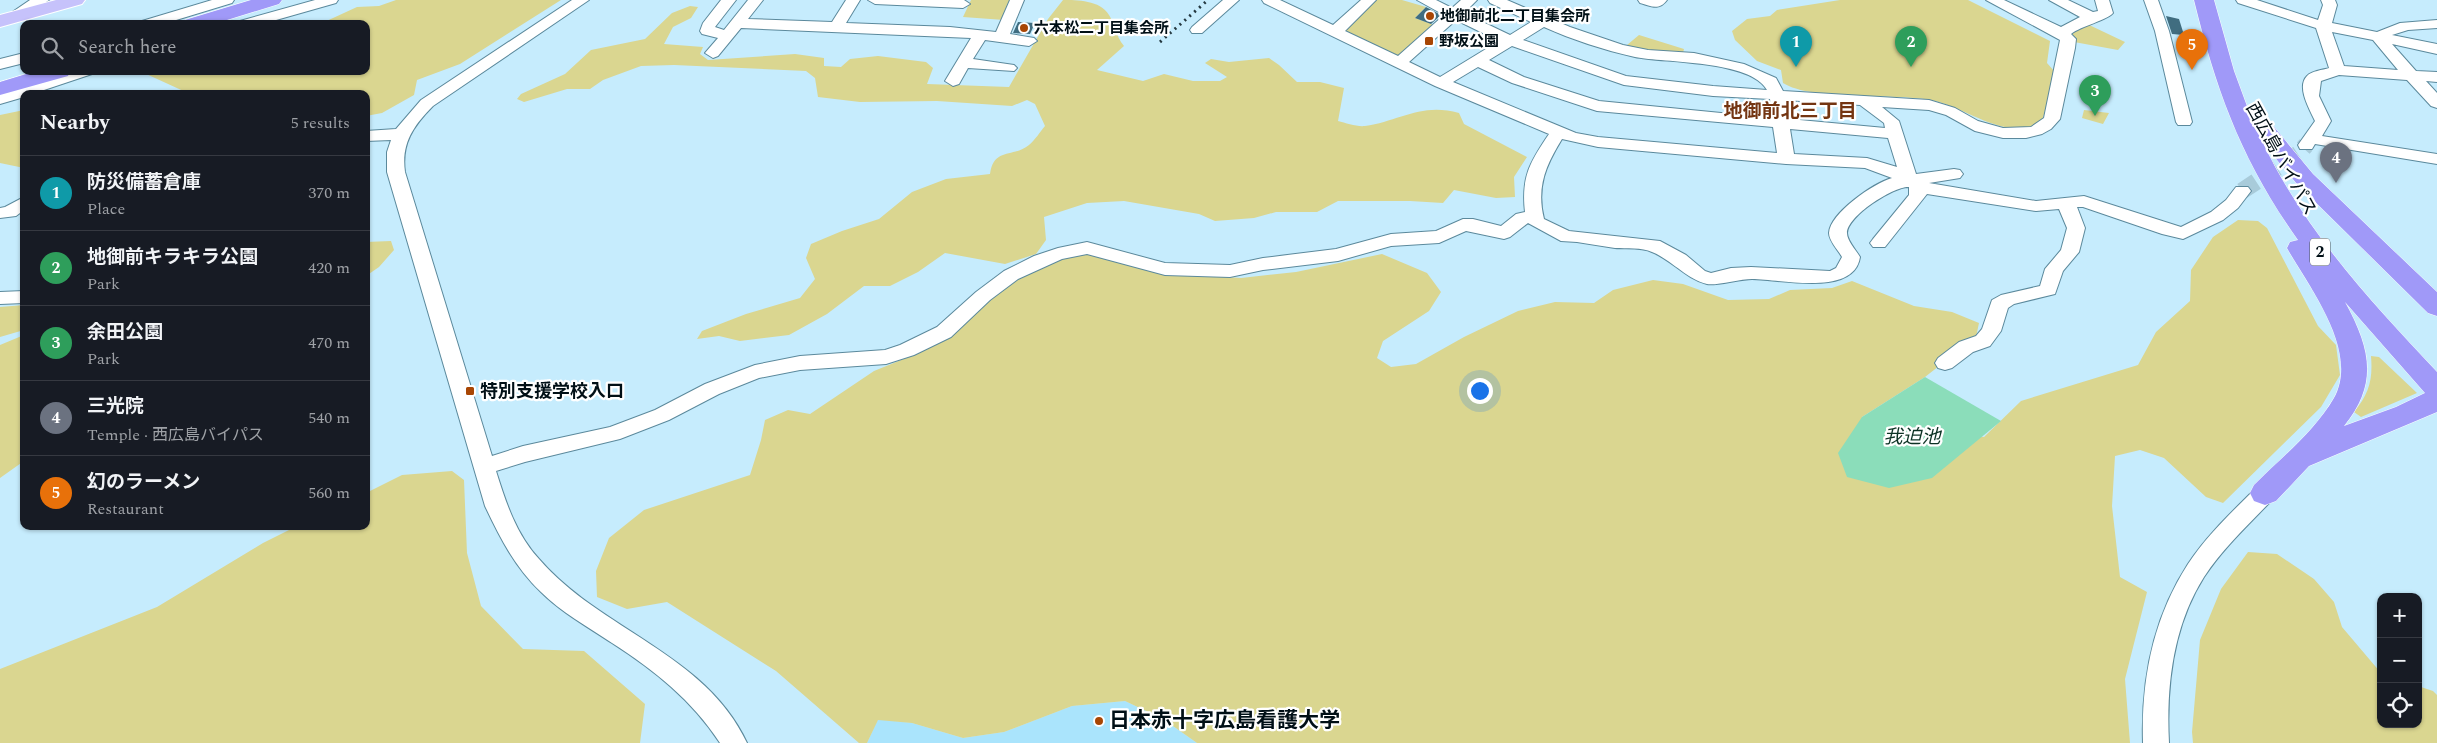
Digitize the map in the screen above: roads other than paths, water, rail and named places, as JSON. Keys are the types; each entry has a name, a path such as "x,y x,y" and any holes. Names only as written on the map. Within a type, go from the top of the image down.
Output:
{"highway":[{"path":"193,16 272,0"},
{"path":"229,20 294,0"},
{"name":"西広島バイパス","path":"2204,0 2231,95 2256,151 2304,230 2434,398"},
{"name":"西広島バイパス","path":"2219,0 2232,53 2252,115 2290,185 2344,261 2397,326 2437,369"},
{"path":"0,82 22,75"},
{"path":"0,89 47,75"},
{"path":"2231,95 2241,134 2261,181 2347,335 2355,364 2351,392 2345,405 2265,493"},
{"path":"2252,115 2312,186 2437,307"},
{"path":"2265,493 2293,467 2340,438 2434,398"}],"main road":[{"path":"7,20 76,0"}],"street":[{"path":"7,20 28,6 42,0"},
{"path":"170,20 193,16 227,0"},
{"path":"259,20 331,0"},
{"path":"582,0 437,94 418,111 401,134 394,155 396,172 484,467 503,525 513,544 540,579 578,609 675,674 713,713 734,743"},
{"path":"727,35 707,30 708,26 729,0"},
{"path":"712,53 756,0"},
{"path":"836,27 853,0"},
{"path":"876,0 964,2 950,31"},
{"path":"1001,38 1018,0"},
{"path":"1197,30 1232,0"},
{"path":"1269,0 1293,4 1335,32 1398,63 1441,83 1572,137 1598,142 1867,163 1914,183 1946,193 2018,205 2036,206 2084,201 2168,230 2183,233 2217,216 2232,204 2242,191"},
{"path":"1335,32 1369,0"},
{"path":"1424,0 1510,41 1624,80 1713,91 1929,106 1952,112 1974,125 1995,131 2035,132 2047,126 2052,119 2068,39 2063,34 1993,0"},
{"path":"1398,63 1470,0"},
{"path":"1494,0 1542,22 1628,51 1649,55 1700,58 1741,68 1770,81 1777,94 1786,158"},
{"path":"1645,0 1657,3 1660,0"},
{"path":"2056,0 2092,17"},
{"path":"2063,34 2067,29 2092,17 2106,13 2102,0"},
{"path":"2150,0 2162,31 2184,122"},
{"path":"2244,0 2323,25 2437,49"},
{"path":"2328,0 2330,5 2323,25 2338,70"},
{"path":"1441,83 1542,22"},
{"path":"737,23 950,31 1029,41"},
{"path":"2381,36 2385,32 2416,25 2437,24"},
{"path":"892,47 900,29"},
{"path":"953,81 980,35"},
{"path":"2381,36 2381,41 2437,103"},
{"path":"1649,55 1649,146"},
{"path":"0,64 20,59"},
{"path":"1478,61 1518,80 1586,104 1896,134"},
{"path":"964,63 1009,68"},
{"path":"2437,77 2338,70 2313,78 2311,96 2323,121 2309,142 2437,159"},
{"path":"28,90 75,75"},
{"path":"0,99 20,93"},
{"path":"1862,100 1887,116 1891,121 1918,196 1884,242"},
{"path":"1558,132 1532,175 1534,217 1536,222 1567,237 1577,236 1615,242 1654,245 1680,259 1698,275 1710,279 1731,274 1751,273 1833,277 1843,272 1850,262 1850,257 1839,238 1838,231 1845,217 1864,200 1886,186 1914,183 1954,174"},
{"path":"370,136 401,134"},
{"path":"1945,363 1966,347 1983,341 1991,331 1998,305 2008,299 2048,290 2054,270 2070,252 2076,228 2069,208 2062,202"},
{"path":"0,213 10,212 20,205"},
{"path":"484,467 523,454 613,434 662,415 712,388 755,372 800,363 886,358 944,332 983,296 1012,275 1040,260 1058,254 1087,248 1165,269 1230,271 1263,264 1338,255 1391,240 1439,237 1463,225 1473,225 1504,233 1522,218 1534,217"},
{"path":"0,298 20,297"},
{"path":"2156,743 2157,679 2165,638 2178,602 2202,563 2265,493"}],"water":[{"name":"我迫池","path":"1925,377 2001,421 1932,478 1889,488 1847,477 1838,453 1862,417"}],"tunnel":[{"path":"2242,191 2298,154 2306,145"}],"railway":[{"path":"1160,42 1208,0"}],"place":[{"name":"地御前北二丁目集会所","path":"1430,16"},
{"name":"六本松二丁目集会所","path":"1024,28"},
{"name":"野坂公園","path":"1429,41"},
{"name":"防災備蓄倉庫","path":"1796,67"},
{"name":"地御前キラキラ公園","path":"1911,67"},
{"name":"幻のラーメン","path":"2192,70"},
{"name":"余田公園","path":"2095,116"},
{"name":"三光院","path":"2336,183"},
{"name":"特別支援学校入口","path":"470,391"},
{"name":"日本赤十字広島看護大学","path":"1099,721"}],"district":[{"name":"地御前北三丁目","path":"1790,111"}]}
